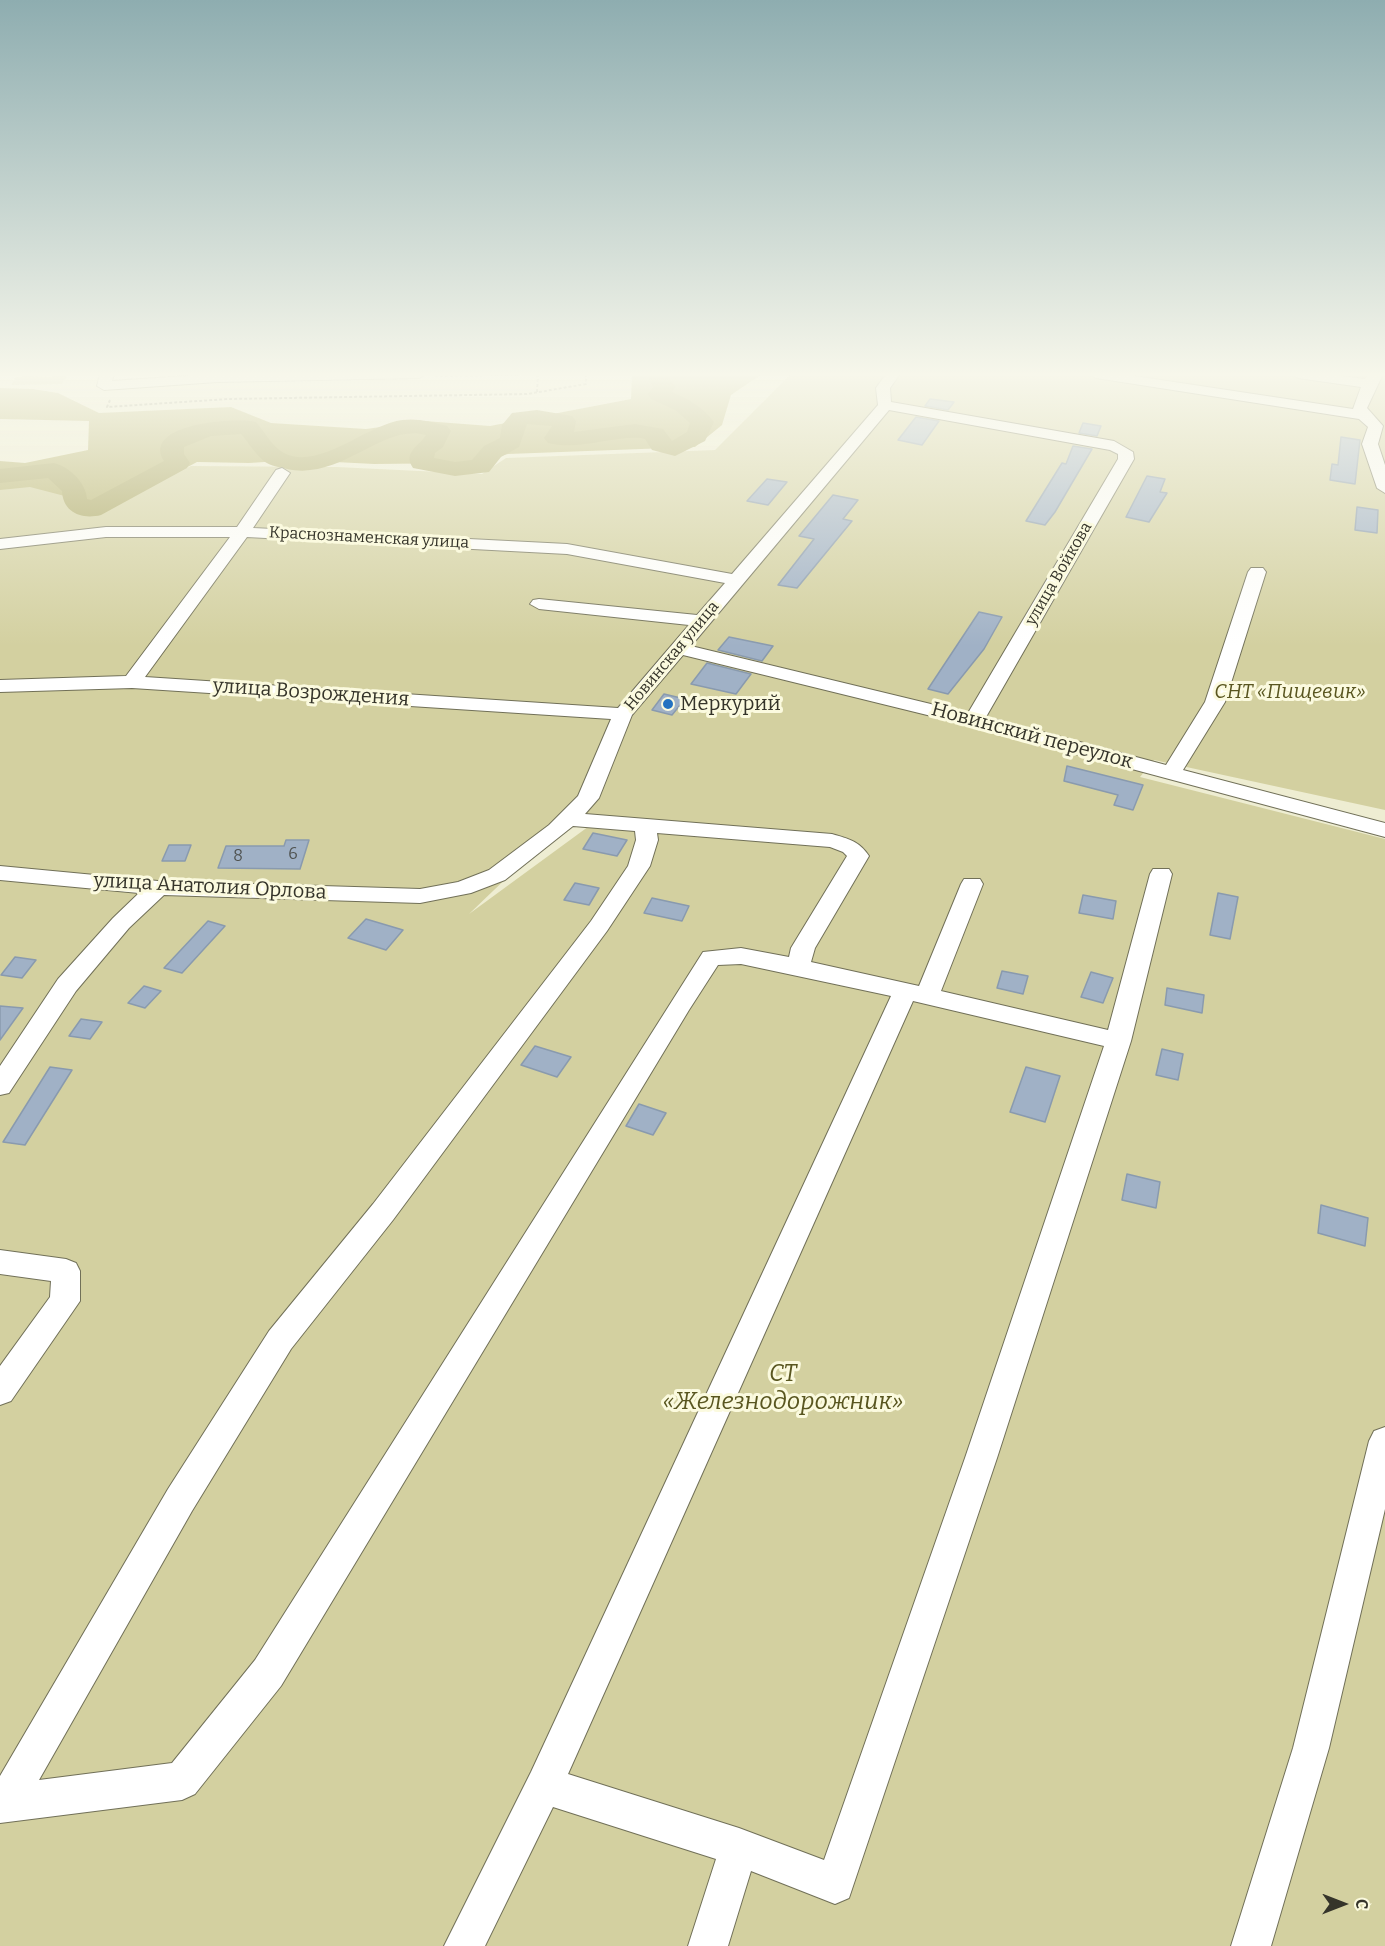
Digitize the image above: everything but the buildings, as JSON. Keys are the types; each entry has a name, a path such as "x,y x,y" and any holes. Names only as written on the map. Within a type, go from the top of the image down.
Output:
{"street":[{"name":"Новинская улица","path":"420,896 463,888 497,875 568,819 588,798 623,714 834,465"},
{"name":"улица Войкова","path":"974,720 1123,465"},
{"path":"1380,465 1385,488"},
{"path":"132,682 242,532 282,473"},
{"name":"Краснознаменская улица","path":"0,544 106,532 242,532 567,549 736,580"},
{"path":"1170,773 1215,702 1257,572"},
{"path":"539,604 701,621"},
{"name":"Новинский переулок","path":"678,648 974,720 1385,830"},
{"name":"улица Возрождения","path":"0,686 132,682 623,714"},
{"path":"568,819 832,841 851,847 858,856 803,948 798,967"},
{"path":"3,1803 180,1500 280,1340 383,1212 599,926 639,866 647,840 645,826"},
{"name":"улица Анатолия Орлова","path":"0,873 158,888 420,896"},
{"path":"544,1785 739,1847 835,1884 981,1458 1118,1041 1161,874"},
{"path":"464,1946 544,1785 916,993 972,884"},
{"path":"0,1086 67,985 121,923 158,888"},
{"path":"3,1803 182,1781 268,1673 680,1004 711,958 741,956 798,967 1118,1041"},
{"path":"0,1262 66,1271 67,1286 65,1301 39,1333 0,1392"},
{"path":"1251,1946 1311,1748 1385,1441"},
{"path":"708,1946 739,1847"}],"green space":[{"name":"СТ «Железнодорожник»","path":"496,465 1385,465 1385,810 1154,760 1140,777 1385,839 1385,1946 0,1946 0,484 47,482 92,510 191,466 337,467 482,474","holes":["568,819 596,821 469,914"]}],"shaded area":[{"path":"0,465 192,465 111,508 30,487 0,490"}],"waterway":[{"path":"0,476 54,470 74,489 75,503 92,510 175,465"},
{"path":"432,465 455,469 480,467 481,465"}],"place":[{"name":"Меркурий","path":"668,704"}],"park label":[{"name":"СНТ «Пищевик»","path":"1290,692"}]}
